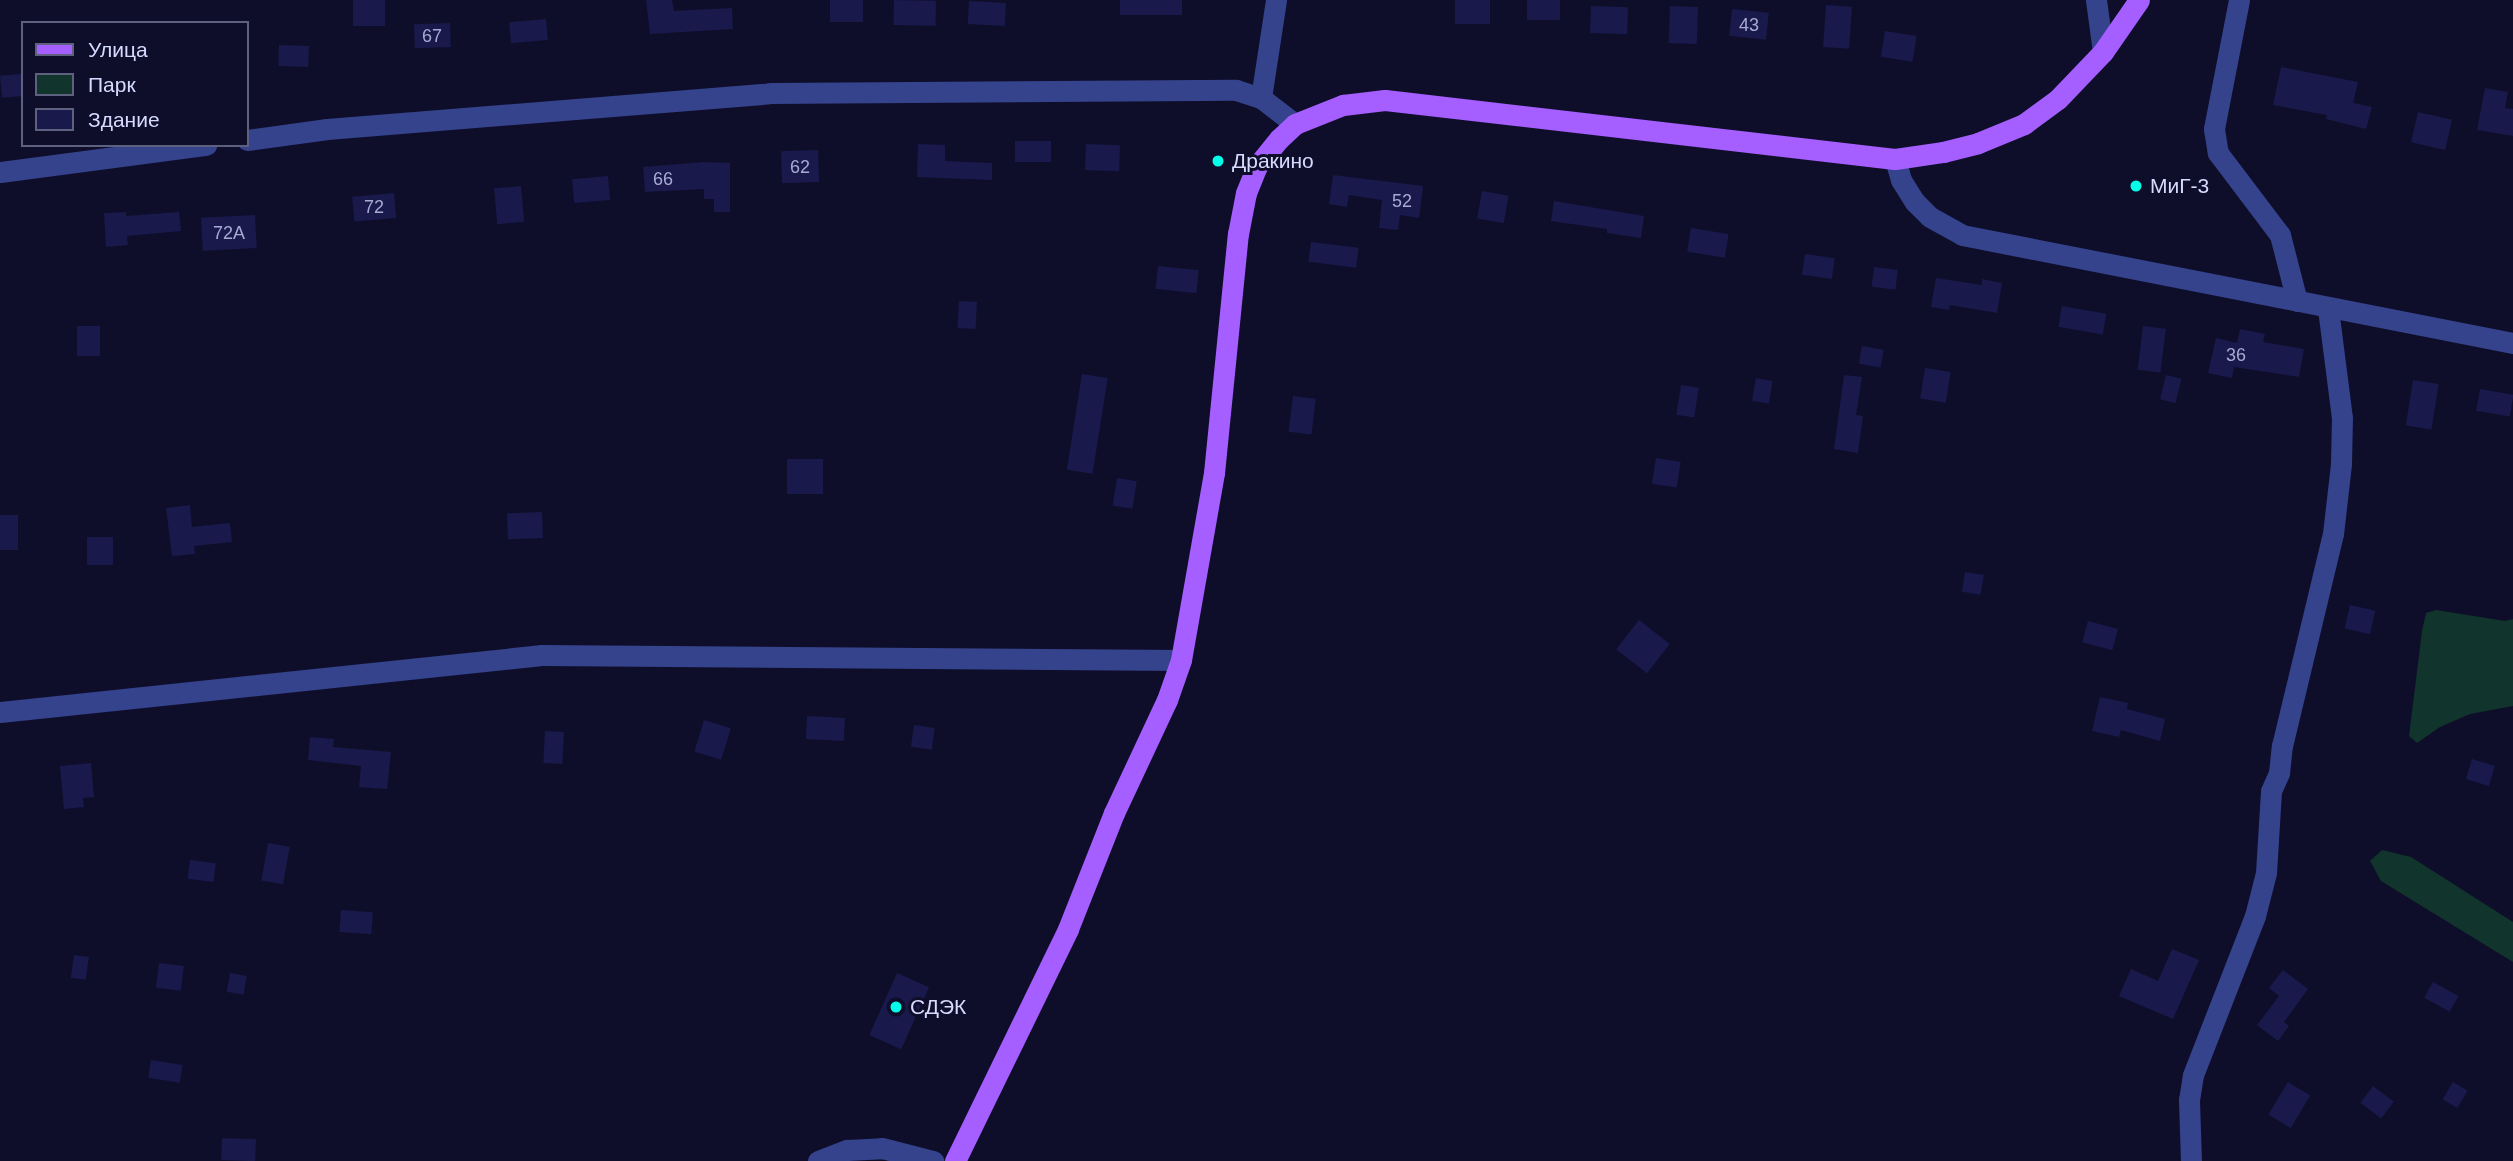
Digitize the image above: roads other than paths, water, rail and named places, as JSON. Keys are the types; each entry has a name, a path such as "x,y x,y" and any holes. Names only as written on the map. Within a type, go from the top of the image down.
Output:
{"main road":[{"path":"955,1161 1068,929 1114,813 1167,700 1181,660 1214,473 1237,248 1246,193 1266,154 1295,124 1343,105 1385,100 1895,159 1978,143 2024,124 2058,99 2103,52 2139,0"}],"street":[{"path":"1261,98 1276,0"},
{"path":"2096,0 2103,52"},
{"path":"2239,0 2214,129 2218,152 2280,235 2297,301"},
{"path":"248,140 327,129 770,93 1236,90 1261,98 1295,124"},
{"path":"0,172 191,147"},
{"path":"1895,159 1901,180 1914,202 1930,217 1962,235 2513,343"},
{"path":"2191,1161 2189,1100 2193,1074 2255,916 2266,873 2271,791 2279,773 2282,746 2333,534 2342,464 2343,418 2328,308"},
{"path":"0,712 542,654 1181,660"},
{"path":"818,1161 847,1150 882,1147 933,1161"}],"place":[{"name":"Дракино","path":"1218,161"},
{"name":"МиГ-3","path":"2136,186"},
{"name":"СДЭК","path":"896,1007"}]}
